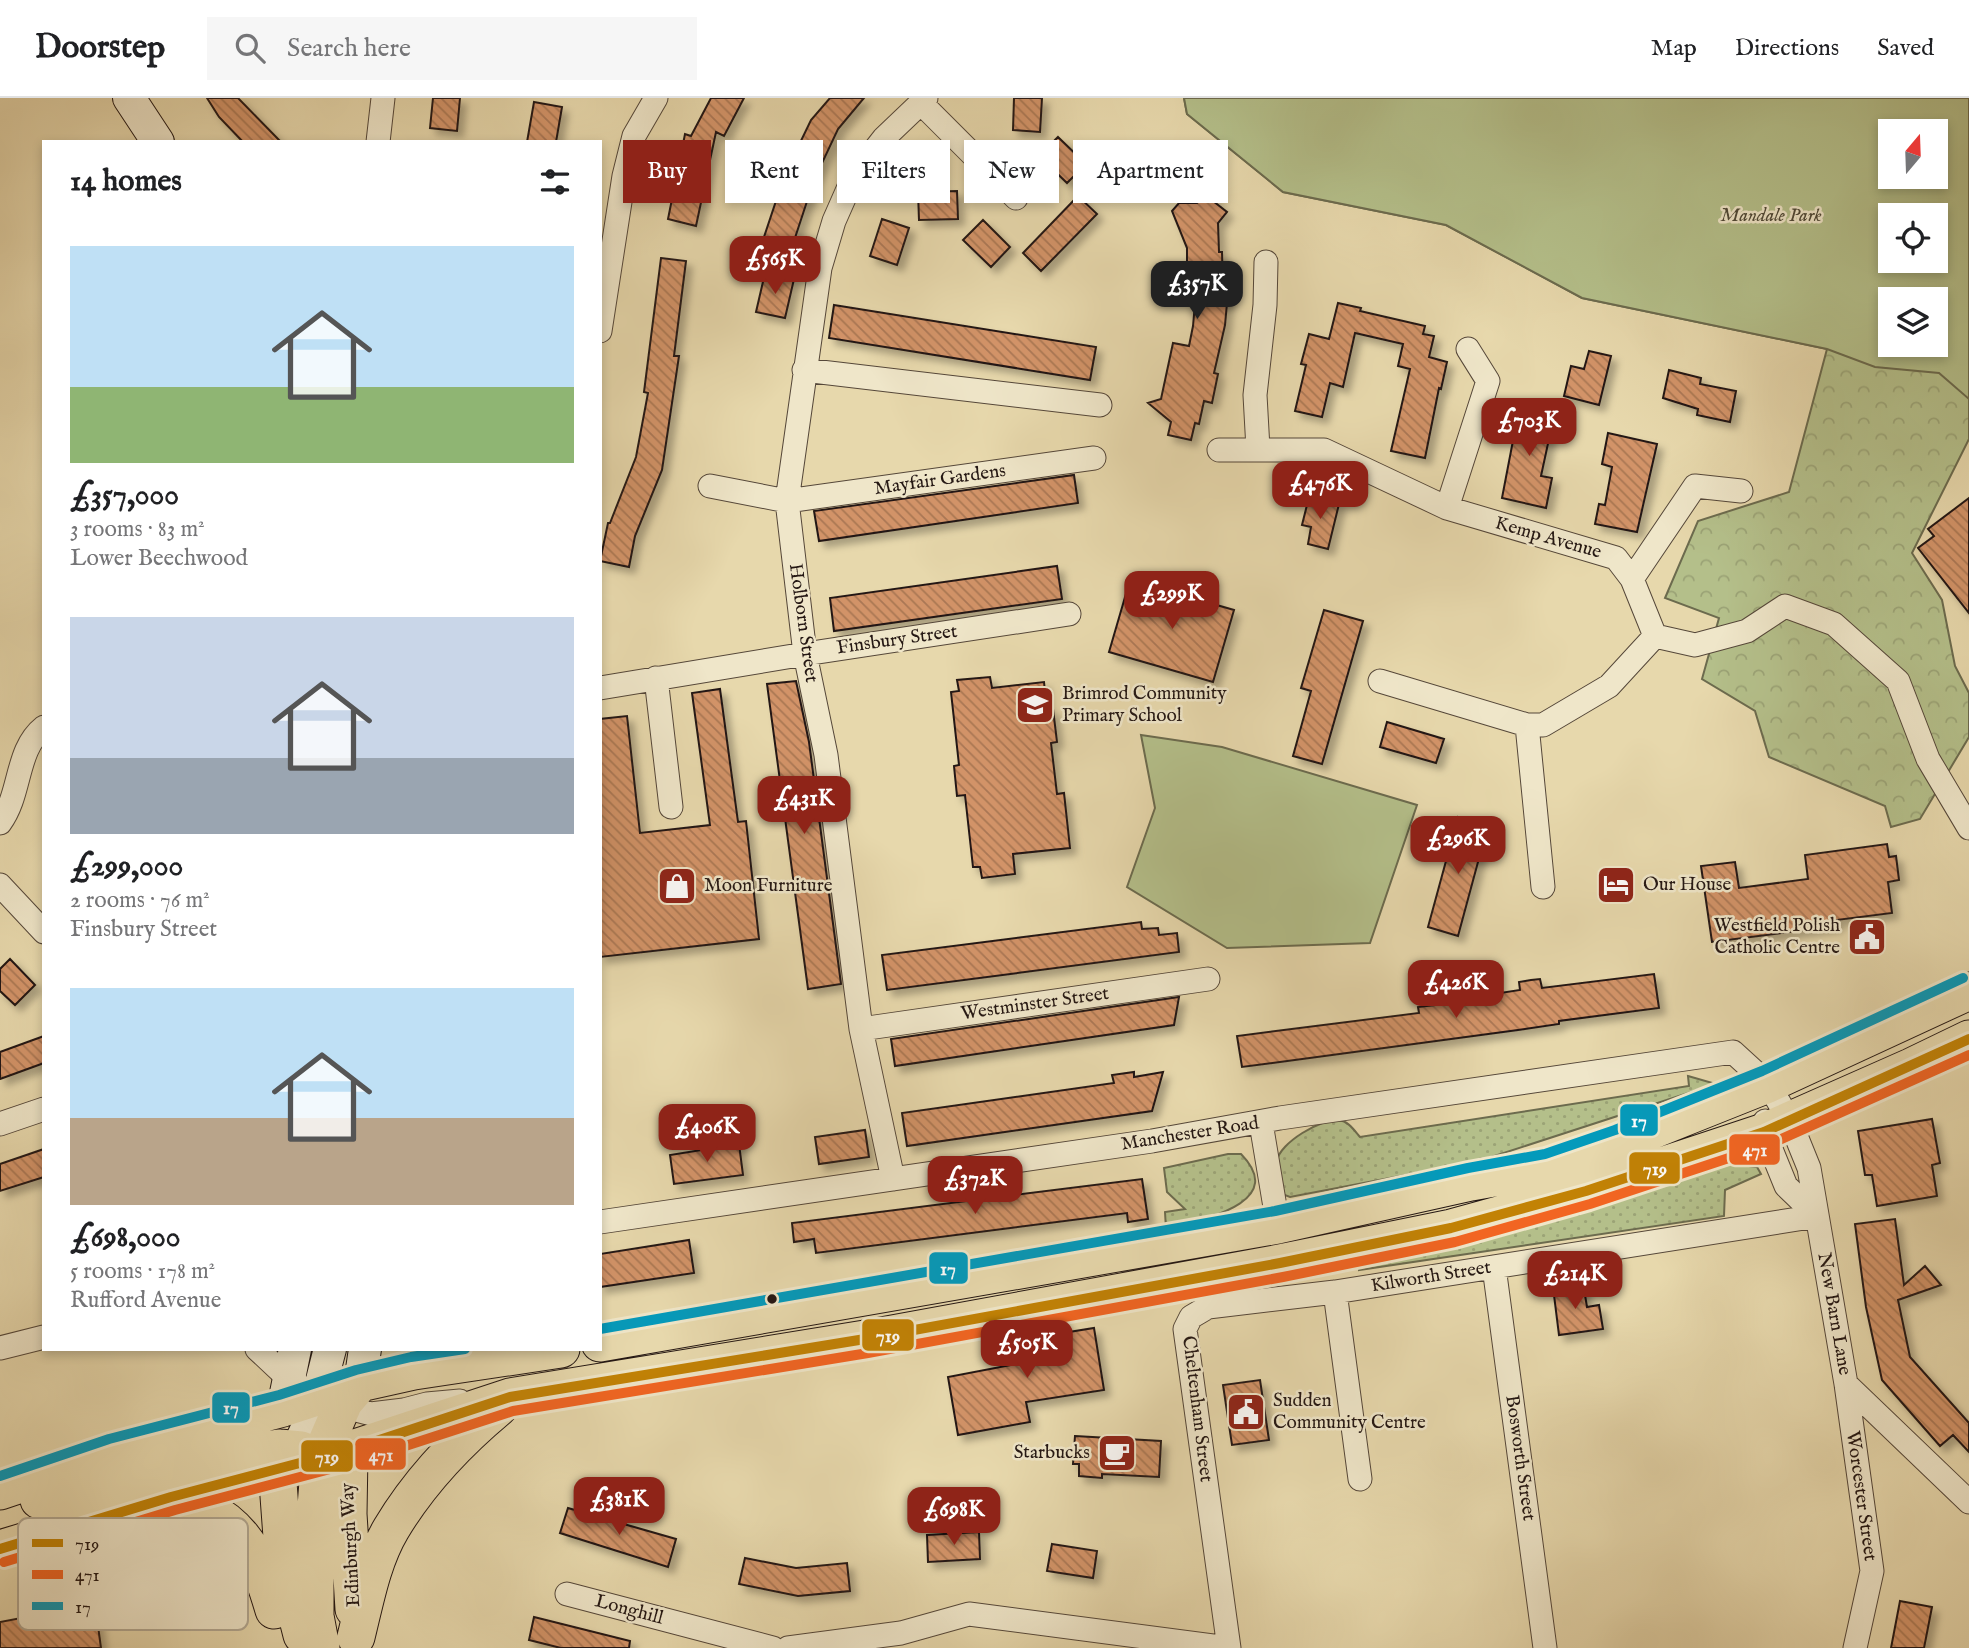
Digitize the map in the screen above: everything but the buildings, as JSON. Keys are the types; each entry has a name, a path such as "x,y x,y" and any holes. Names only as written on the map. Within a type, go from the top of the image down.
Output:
{"highway":[{"path":"602,1343 1278,1225 1471,1182 1549,1168 1768,1084 1969,991"},
{"path":"102,1518 311,1459 510,1397 865,1339 1394,1241 1451,1228 1541,1204 1777,1127 1969,1039"},
{"path":"0,1491 326,1385 548,1351"},
{"name":"Edinburgh Way","path":"305,1648 284,1564 311,1459 326,1385"},
{"name":"Edinburgh Way","path":"321,1648 315,1616 315,1519 311,1459 326,1385"},
{"path":"357,1642 372,1574 390,1530 434,1469 471,1431 510,1397"},
{"path":"0,1507 230,1455 311,1459"},
{"name":"Edinburgh Way","path":"311,1459 357,1642"},
{"path":"171,1497 207,1509 219,1518"},
{"path":"248,1542 264,1577 286,1648"},
{"path":"0,1549 18,1544"}],"main road":[{"path":"129,98 157,140"},
{"path":"326,1385 330,1351"}],"street":[{"path":"379,140 383,98"},
{"path":"602,318 624,176 634,136 656,98"},
{"path":"924,101 964,143"},
{"name":"Holborn Street","path":"893,1179 861,1029 826,755 806,654 787,501 820,268 834,221 849,187 866,161 884,138 924,101"},
{"path":"1258,449 1255,395 1265,305 1266,262"},
{"path":"1447,509 1488,381 1468,349"},
{"path":"804,370 1100,405"},
{"name":"Kemp Avenue","path":"1219,450 1324,450 1447,509 1616,558 1632,579 1654,636"},
{"name":"Mayfair Gardens","path":"710,486 787,501 1094,458"},
{"path":"1632,579 1695,486 1741,492"},
{"path":"1380,681 1527,724 1542,725 1609,686 1654,636 1695,645 1747,631 1786,606 1834,624 1898,681 1928,759 1968,828"},
{"name":"Finsbury Street","path":"602,688 1069,614"},
{"path":"656,678 671,807"},
{"path":"1527,724 1543,887"},
{"path":"0,823 14,798 26,750 35,734 42,729"},
{"path":"0,885 42,930"},
{"name":"Westminster Street","path":"861,1029 1208,979"},
{"name":"Manchester Road","path":"602,1222 1732,1052 1768,1084"},
{"name":"New Barn Lane","path":"1768,1084 1777,1127 1809,1168 1846,1384 1969,1502"},
{"path":"0,1124 42,1110"},
{"path":"1261,1123 1278,1225"},
{"name":"Kilworth Street","path":"1335,1292 1817,1216"},
{"name":"Bosworth Street","path":"1494,1267 1545,1648"},
{"path":"1335,1292 1360,1479"},
{"name":"Cheltenham Street","path":"1228,1648 1185,1329 1191,1317 1208,1307 1335,1292"},
{"path":"0,1348 42,1338"},
{"path":"261,1351 326,1385 371,1414 427,1404 510,1397"},
{"name":"Worcester Street","path":"1846,1384 1872,1571 1855,1648"},
{"name":"Longhill","path":"568,1594 773,1648"},
{"path":"788,1648 896,1641 969,1614 1228,1648"}],"green space":[{"path":"1184,98 1969,98 1969,439 1912,553 1942,600 1955,666 1969,693 1969,737 1920,819 1891,827 1885,806 1769,757 1755,711 1702,679 1719,618 1665,598 1698,521 1789,492 1827,349 1582,298 1446,225 1283,192 1228,147 1228,140 1219,140 1187,114"},
{"name":"Mandale Park","path":"1184,98 1969,98 1969,399 1939,373 1875,367 1827,349 1582,298 1446,225 1283,192 1228,147 1228,140 1219,140 1187,114"},
{"path":"1141,735 1222,747 1417,805 1370,943 1227,948 1127,887 1155,808"},
{"path":"1688,1076 1716,1084 1479,1161 1290,1197 1282,1194 1277,1165 1280,1154 1302,1133 1332,1120 1339,1120 1351,1126 1360,1137 1689,1086"},
{"path":"1228,1154 1241,1154 1253,1171 1255,1186 1248,1197 1217,1214 1166,1229 1165,1212 1185,1209 1167,1192 1164,1168"},
{"path":"1723,1163 1757,1167 1761,1174 1725,1190 1724,1216 1359,1270 1359,1261"}],"transit line":[{"name":"17","path":"602,1329 1275,1211 1468,1168 1545,1154 1615,1130 1762,1071 1963,978"},
{"name":"719","path":"102,1518 349,1450 510,1397 865,1339 1280,1263 1451,1228 1586,1191 1764,1132 1969,1039"},
{"name":"471","path":"149,1518 353,1463 513,1411 868,1353 1283,1277 1455,1242 1590,1204 1768,1145 1969,1055"},
{"name":"17","path":"0,1476 109,1439 279,1395 356,1370 452,1351"},
{"name":"719","path":"0,1549 18,1544"},
{"name":"471","path":"4,1562 18,1558"}],"place":[{"name":"Brimrod Community Primary School","path":"1035,705"},
{"name":"Our House","path":"1616,885"},
{"name":"Moon Furniture","path":"677,886"},
{"name":"Westfield Polish Catholic Centre","path":"1867,937"},
{"name":"Sudden Community Centre","path":"1246,1412"},
{"name":"Starbucks","path":"1117,1453"}]}
